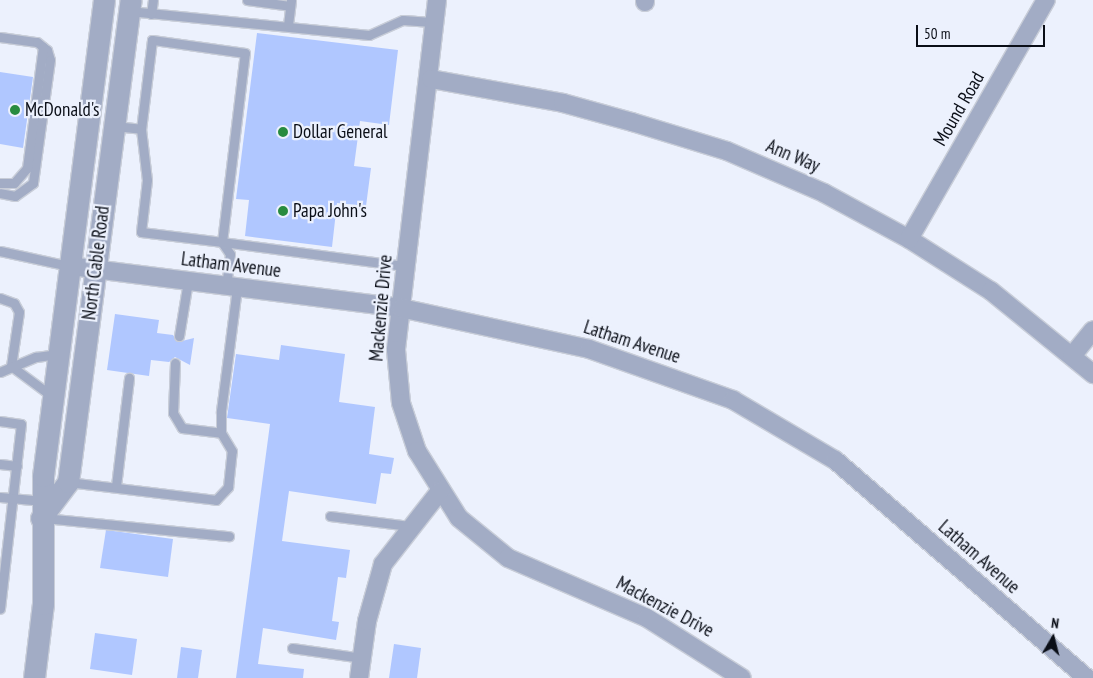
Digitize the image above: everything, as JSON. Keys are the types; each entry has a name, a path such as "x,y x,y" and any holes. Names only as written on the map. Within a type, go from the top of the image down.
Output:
{"street":[{"name":"Mackenzie Drive","path":"437,0 431,79 405,266 395,367 401,403 417,450 440,491 459,518 508,558 647,618 742,678"},
{"name":"Mound Road","path":"909,238 1046,0"},
{"name":"North Cable Road","path":"34,678 43,604 42,510 52,397 70,266 100,1"},
{"name":"North Cable Road","path":"42,510 68,482 130,5"},
{"name":"Ann Way","path":"431,79 563,103 727,151 824,193 909,238 991,291 1093,374"},
{"name":"Latham Avenue","path":"70,266 401,308 589,349 734,400 835,460 1087,678"},
{"path":"1072,356 1093,330"},
{"path":"359,678 374,586 393,546 440,491"}],"lane":[{"path":"151,14 153,0"},
{"path":"247,0 290,3 288,24"},
{"path":"130,5 151,14 255,26 288,24 369,35 403,20 435,22"},
{"path":"0,36 43,47 50,60 36,172 22,193 0,193"},
{"path":"68,482 116,486 216,500 228,487 232,450 221,433 221,411 232,337 232,287 230,254 222,242 245,53 152,40 141,129 147,180 141,232 222,242 405,266"},
{"path":"0,183 14,183 27,168 43,47"},
{"path":"114,126 141,129"},
{"path":"0,251 70,266"},
{"path":"179,336 188,281"},
{"path":"0,298 14,303 19,312 11,366"},
{"path":"0,372 11,366 58,354"},
{"path":"175,363 173,413 182,428 221,433"},
{"path":"11,366 52,397"},
{"path":"116,486 129,378"},
{"path":"0,421 21,424 0,609"},
{"path":"0,464 16,466"},
{"path":"0,497 14,498 42,510 229,536"},
{"path":"330,516 409,526"},
{"path":"292,648 362,658"}],"building":[{"path":"257,33 398,50 389,125 360,121 354,166 371,168 366,206 337,203 332,247 245,236 249,200 236,199"},
{"name":"McDonald's","path":"0,72 33,77 23,148 0,144"},
{"path":"115,314 159,320 157,333 173,335 178,342 194,338 190,365 175,357 169,362 151,360 149,376 107,370"},
{"path":"281,345 345,354 339,402 375,407 369,454 394,458 391,474 381,473 376,504 289,491 282,541 350,550 346,578 338,577 332,621 339,622 336,640 263,628 258,664 304,669 303,678 236,678 270,424 227,418 236,354 279,360"},
{"path":"106,530 173,539 168,577 100,568"},
{"path":"95,633 137,639 132,675 90,669"},
{"path":"394,644 421,648 417,678 389,678"},
{"path":"181,647 202,650 198,678 177,678"}],"place":[{"name":"McDonald's","path":"15,110"},
{"name":"Dollar General","path":"283,132"},
{"name":"Papa John's","path":"283,211"}]}
